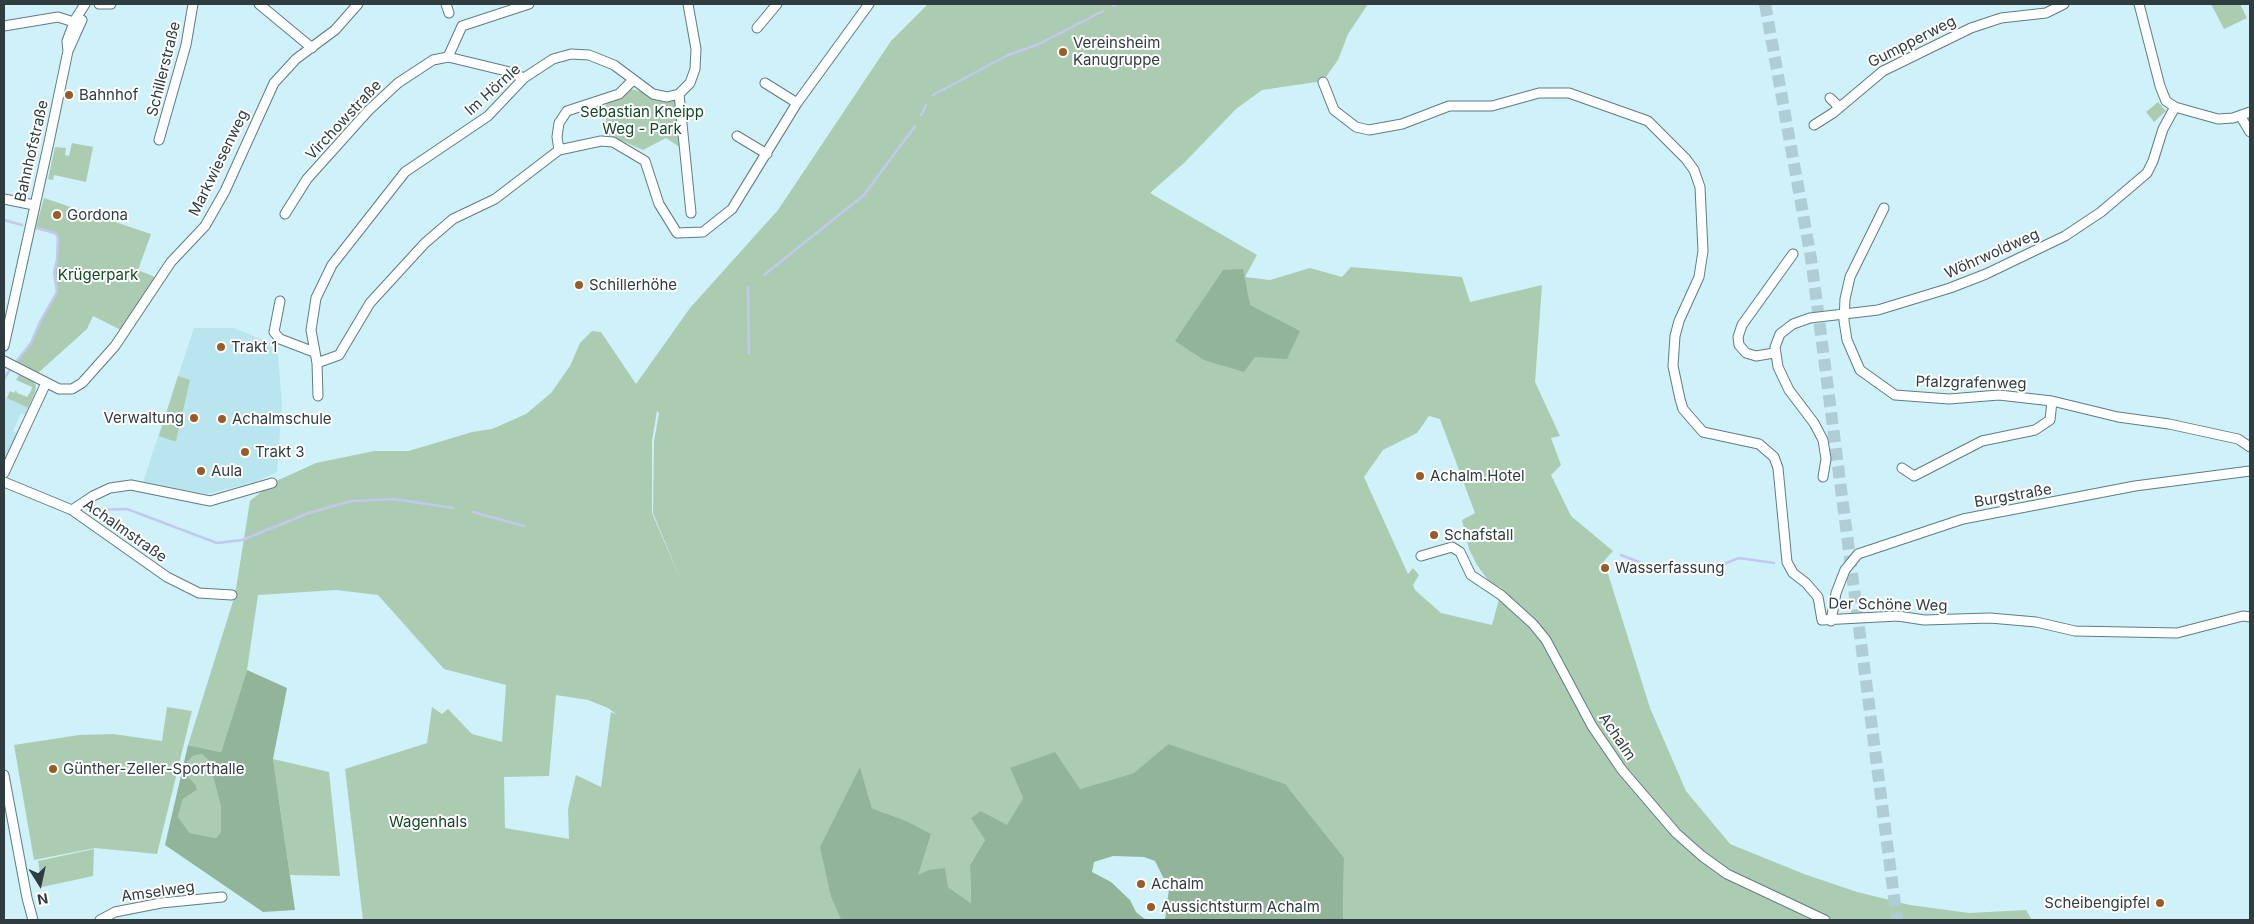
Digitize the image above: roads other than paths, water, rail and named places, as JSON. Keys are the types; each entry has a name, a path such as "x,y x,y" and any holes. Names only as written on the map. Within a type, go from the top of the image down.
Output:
{"street":[{"name":"Bahnhofstraße","path":"4,346 68,51 67,41 87,4"},
{"path":"99,4 111,4"},
{"name":"Schillerstraße","path":"159,140 186,45 193,4"},
{"path":"259,4 312,48"},
{"name":"Markwiesenweg","path":"46,383 59,389 72,389 82,383 106,358 171,262 198,236 209,219 274,83 288,67 336,30 358,4"},
{"path":"524,78 506,71 448,57 462,26 529,4"},
{"path":"688,4 696,49 695,69 690,83 679,94 691,213"},
{"path":"757,28 777,4"},
{"path":"317,363 339,355 370,303 425,243 453,219 495,198 559,150 601,141 613,142 645,161 659,204 678,233 703,232 732,209 798,103 869,4"},
{"name":"Gumpperweg","path":"1814,125 1883,71 1970,28 2000,18 2046,13 2064,4"},
{"path":"2139,4 2166,101 2175,107 2218,119 2241,117 2250,112"},
{"path":"4,26 58,17 77,22"},
{"name":"Im Hörnle","path":"318,396 317,363 311,330 316,298 332,265 366,219 405,172 488,116 524,78 553,59 571,54 589,55 614,65 653,94 667,97 679,94"},
{"name":"Virchowstraße","path":"285,214 307,179 368,111 398,83 433,60 448,57"},
{"path":"559,150 557,137 559,123 567,111 618,94 633,80"},
{"name":"Der Schöne Weg","path":"1323,82 1334,110 1362,130 1393,127 1449,106 1492,106 1553,91 1574,94 1648,121 1656,127 1691,165 1698,182 1700,195 1702,265 1677,325 1673,345 1674,372 1684,409 1703,432 1717,437 1759,444 1774,457 1778,468 1787,562 1793,573 1806,583 1818,597 1822,620 1898,616 1924,620 1990,618 2036,622 2075,631 2177,633 2244,616 2250,617"},
{"path":"765,83 798,103"},
{"path":"1830,98 1839,107"},
{"name":"Wöhrwoldweg","path":"1774,353 1776,340 1780,334 1793,324 1810,318 1890,307 1950,288 2003,266 2075,230 2109,206 2146,173 2153,161 2165,124 2175,107"},
{"path":"2241,117 2250,132"},
{"path":"737,136 767,154"},
{"path":"4,199 34,205"},
{"name":"Pfalzgrafenweg","path":"1884,208 1850,277 1844,314 1847,340 1860,370 1895,395 1948,399 2000,395 2052,401 2118,417 2169,424 2238,439 2250,448"},
{"path":"1793,254 1746,320 1738,337 1739,345 1746,353 1756,356 1774,353 1784,382 1814,423 1823,440 1826,453 1823,478"},
{"path":"280,301 274,332 280,339 314,352"},
{"path":"4,474 46,383 11,365"},
{"path":"1902,468 1914,476 1982,441 2035,430 2050,420 2052,401"},
{"name":"Burgstraße","path":"1830,621 1836,593 1848,566 1858,554 1963,519 2135,486 2250,472"},
{"name":"Achalmstraße","path":"4,482 72,510 167,577 199,593 232,595"},
{"path":"72,510 93,496 110,488 131,485 210,501 272,483"},
{"name":"Achalm","path":"1421,556 1452,547 1460,552 1471,575 1500,595 1533,624 1546,640 1592,726 1607,748 1647,800 1682,839 1727,874 1825,920"},
{"path":"4,775 27,898 33,920"},
{"name":"Amselweg","path":"100,920 115,912 161,903 222,898"}],"waterway":[{"path":"1113,6 1118,4"},
{"path":"933,95 1008,55 1039,44 1103,11"},
{"path":"921,115 926,105"},
{"path":"764,275 864,195 915,126"},
{"path":"4,220 22,225"},
{"path":"15,363 31,343 40,322 57,292 54,272 57,260 58,237 55,233 36,228"},
{"path":"748,288 749,353"},
{"path":"4,379 11,368"},
{"path":"88,510 127,509 217,543 242,540 309,513 351,501 394,499 453,508"},
{"path":"473,512 524,526"},
{"path":"1621,555 1660,570 1677,569 1696,563 1716,567 1739,558 1774,563"}],"tunnel":[{"path":"1765,4 1811,258 1897,920"}],"place":[{"name":"Vereinsheim Kanugruppe","path":"1063,52"},
{"name":"Bahnhof","path":"69,95"},
{"name":"Gordona","path":"57,215"},
{"name":"Schillerhöhe","path":"579,285"},
{"name":"Trakt 1","path":"221,347"},
{"name":"Verwaltung","path":"194,418"},
{"name":"Achalmschule","path":"222,419"},
{"name":"Trakt 3","path":"245,452"},
{"name":"Aula","path":"201,471"},
{"name":"Achalm.Hotel","path":"1420,476"},
{"name":"Schafstall","path":"1434,535"},
{"name":"Wasserfassung","path":"1605,568"},
{"name":"Günther-Zeller-Sporthalle","path":"53,769"},
{"name":"Achalm","path":"1141,884"},
{"name":"Scheibengipfel","path":"2160,903"},
{"name":"Aussichtsturm Achalm","path":"1151,907"}],"park label":[{"name":"Sebastian Kneipp Weg - Park","path":"642,120"},
{"name":"Krügerpark","path":"98,275"},
{"name":"Wagenhals","path":"428,822"}]}
